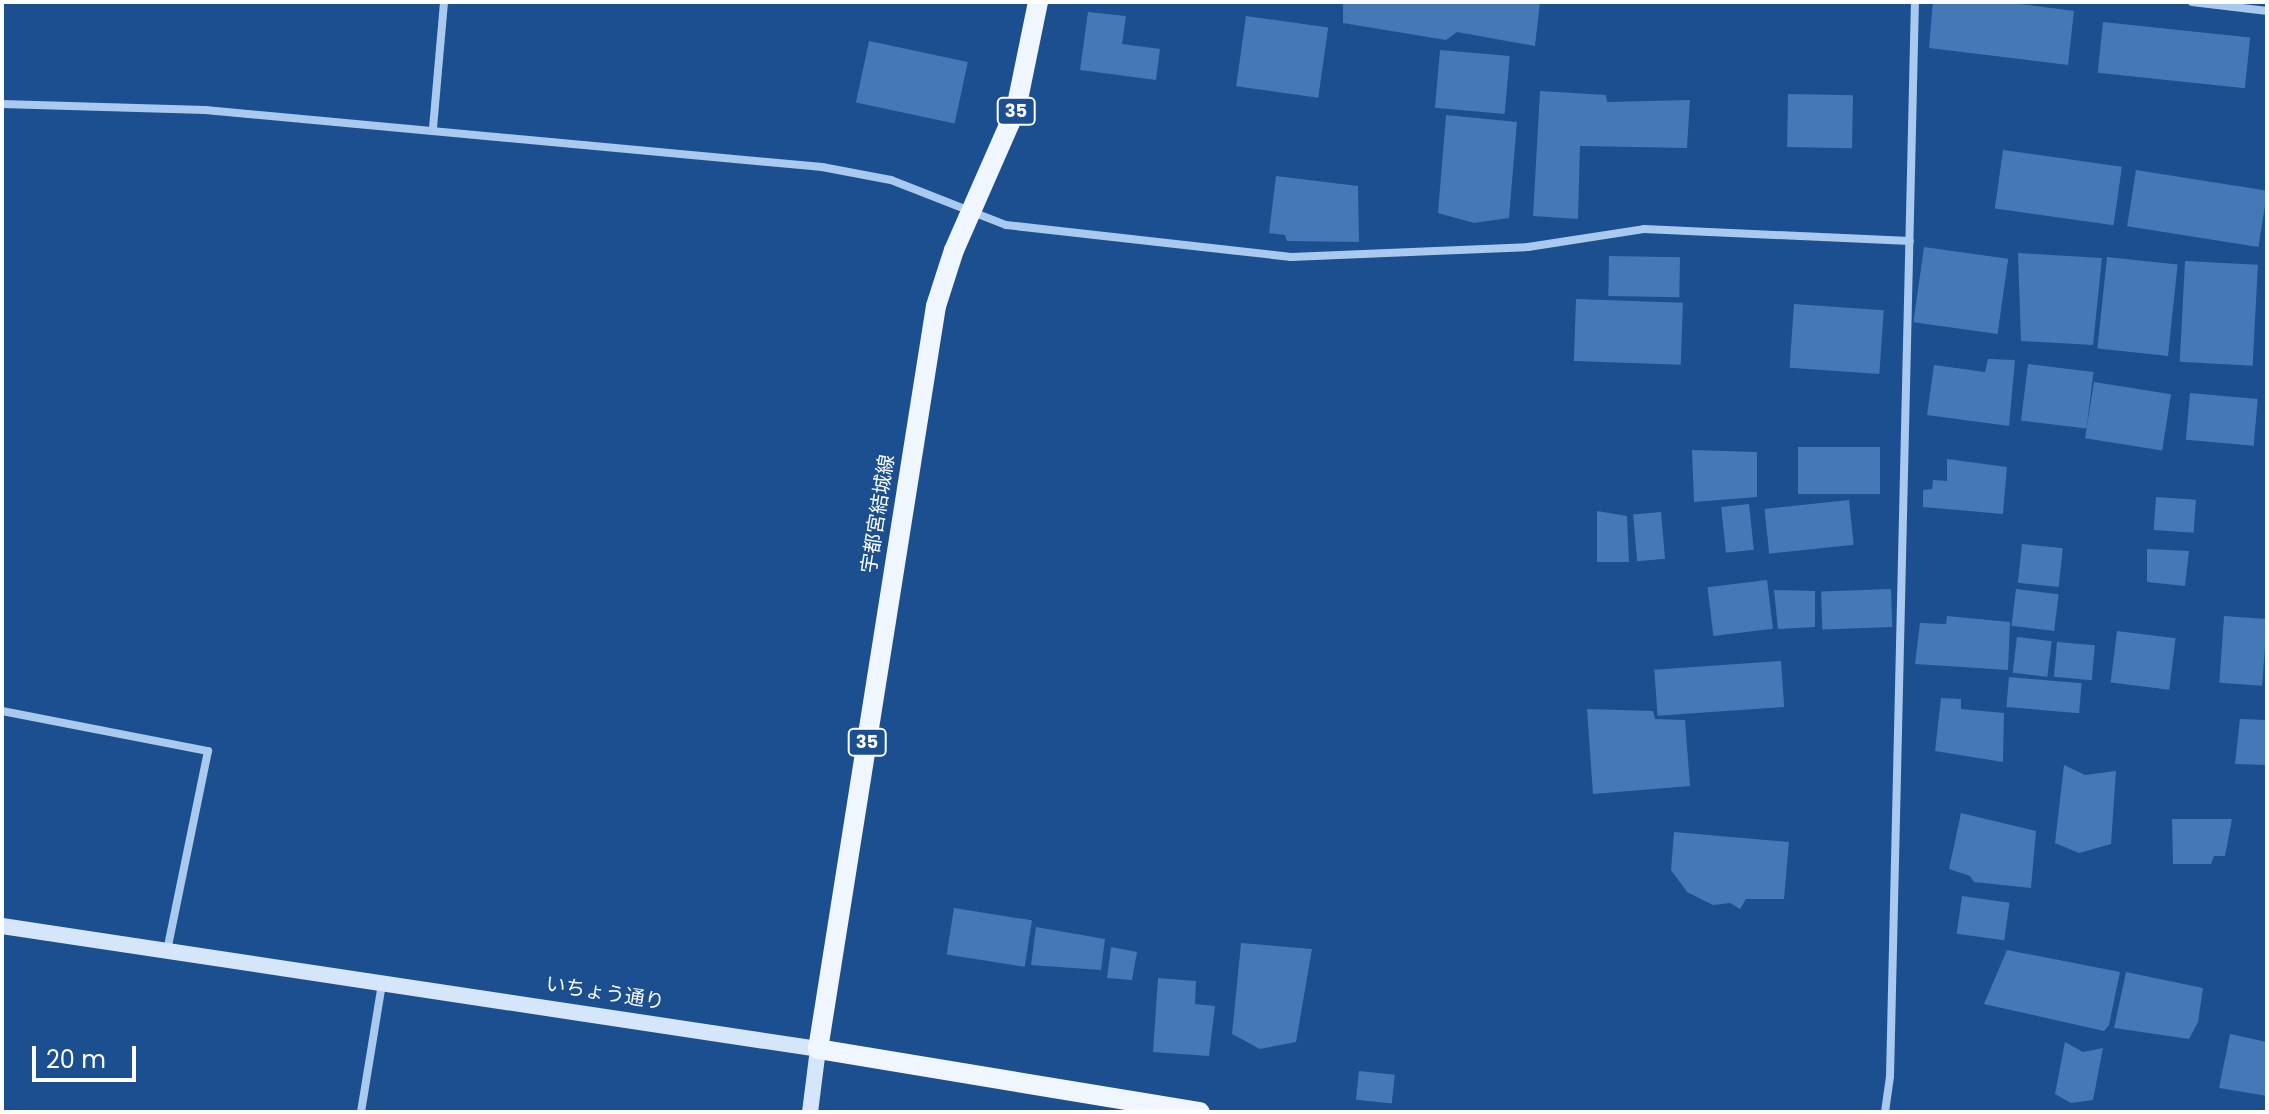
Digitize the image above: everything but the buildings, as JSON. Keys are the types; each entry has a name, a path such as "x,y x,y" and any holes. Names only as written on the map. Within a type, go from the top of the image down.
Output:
{"main road":[{"name":"宇都宮結城線","path":"818,1049 936,306 971,213 1016,109 1038,2"},
{"name":"いちょう通り","path":"818,1049 1136,1107 1200,1112"}],"street":[{"path":"433,128 444,2"},
{"path":"1885,1112 1890,1076 1915,2"},
{"path":"2192,2 2267,11"},
{"path":"2,104 205,110 433,128 822,167 891,180 1006,225 1083,237 1291,257 1528,247 1644,229 1910,241"},
{"path":"2,711 208,751 167,951"},
{"name":"いちょう通り","path":"2,926 818,1049"},
{"path":"361,1112 382,984"},
{"path":"810,1112 818,1049"}]}
